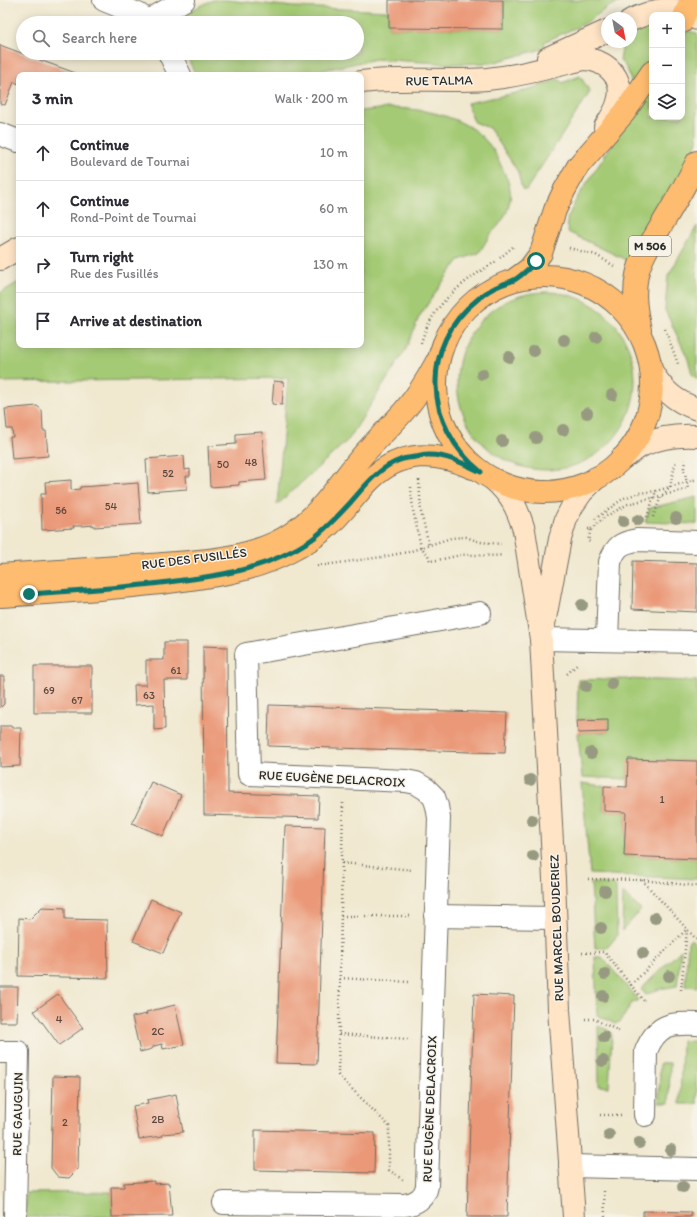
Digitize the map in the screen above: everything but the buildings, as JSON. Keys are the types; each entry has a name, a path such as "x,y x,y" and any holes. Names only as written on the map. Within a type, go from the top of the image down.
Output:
{"main road":[{"path":"637,17 660,10 676,10 689,14"},
{"name":"RUE TALMA","path":"516,74 601,34"},
{"name":"RUE TALMA","path":"364,82 485,79 516,74 583,59 591,59 606,66 614,74 620,87 619,101 613,114 586,156"},
{"path":"487,475 471,464 453,443 442,419 436,393 437,372 431,350 452,328 468,307 490,291 514,280 529,269 541,253 555,210 564,190 578,166 624,113 649,76"},
{"name":"M 506","path":"642,339 635,300 636,280 640,265 653,239 682,192 697,162"},
{"path":"0,259 16,250"},
{"path":"514,280 534,276 568,278 593,288 625,312 642,339"},
{"name":"RUE DES FUSILLÉS","path":"0,596 156,584 240,571 266,563 289,552 324,530 370,480 387,466 400,459 426,455 458,461 512,487 544,492 566,490 596,478 621,459 635,442 648,413 651,391 651,370 648,354 642,339"},
{"name":"RUE DES FUSILLÉS","path":"0,575 215,559 253,551 271,545 309,521 346,475 411,403 421,389 431,350"},
{"path":"651,370 659,384 670,395 682,403 697,408"},
{"path":"621,459 644,445 661,439 678,436 697,436"},
{"name":"RUE MARCEL BOUDERIEZ","path":"487,475 506,490 520,516 524,530 541,639 559,1010 574,1217"},
{"name":"RUE MARCEL BOUDERIEZ","path":"541,639 560,539 566,519 579,497 596,478"}],"street":[{"path":"104,0 141,16"},
{"path":"159,16 184,0"},
{"path":"172,60 178,72"},
{"path":"607,640 610,562 614,552 619,546 627,542 637,540 650,531 697,542"},
{"name":"RUE EUGÈNE DELACROIX","path":"224,1203 404,1205 414,1203 419,1200 424,1195 427,1186 438,818 437,806 434,797 426,789 416,783 406,781 249,774 246,654 480,612"},
{"path":"541,639 697,642"},
{"path":"435,916 555,918"},
{"path":"645,1115 646,1051 650,1041 656,1033 665,1027 675,1024 697,1024"},
{"name":"RUE GAUGUIN","path":"0,1052 18,1052 15,1217"},
{"path":"570,1166 697,1168"}],"path":[{"path":"431,350 429,322 439,306 452,292 472,276 496,261 518,242"},
{"path":"564,247 596,255 616,268"},
{"path":"665,327 678,366"},
{"path":"584,540 591,529 605,518 628,504 688,488 684,468 686,455"},
{"path":"593,520 624,498 639,492 656,491 697,479"},
{"path":"420,483 421,512 429,545 451,538 466,537 489,544 504,544"},
{"path":"411,487 413,510 421,547 428,555 430,561 462,555 484,557 504,555"},
{"path":"650,531 656,491"},
{"path":"586,529 591,529"},
{"path":"591,529 588,541 594,543"},
{"path":"344,778 338,1075 389,1126 389,1170 424,1195"},
{"path":"342,863 406,870 437,871"},
{"path":"588,879 642,880 697,886"},
{"path":"642,880 697,940"},
{"path":"341,916 435,916"},
{"path":"631,985 687,929"},
{"path":"681,990 687,929"},
{"path":"582,953 604,952 644,1001"},
{"path":"340,978 433,983"},
{"path":"585,1019 594,1019 619,1031"},
{"path":"339,1034 431,1041"},
{"path":"605,1194 605,1217"}],"green space":[{"path":"213,0 227,0 295,7 389,11 389,28 503,29 503,0 625,0 608,7 586,23 544,42 546,48 491,63 452,64 376,59 313,72 194,72 188,60 364,60 364,16 181,16"},
{"path":"649,25 649,64 633,88 627,70 620,61 622,48 637,48 637,31"},
{"path":"687,31 697,33 697,142 674,189 657,218 628,261 568,232 567,219 577,198 649,89 649,120 685,120 685,34"},
{"path":"580,76 590,92 526,190 522,189 518,172 489,128 474,122 467,103 521,92 559,79 562,83"},
{"path":"401,108 441,115 466,125 477,133 492,148 506,177 510,190 510,199 502,221 491,234 479,253 459,260 419,317 406,349 349,439 277,505 288,378 0,382 0,293 16,284 16,348 364,348 364,111"},
{"path":"697,226 697,379 692,374 688,359 665,310 668,276"},
{"path":"537,292 555,292 588,302 603,312 615,324 625,339 631,355 635,372 635,390 631,407 625,423 615,438 603,450 588,460 572,466 555,470 537,470 504,460 489,450 477,438 467,423 461,407 457,390 457,372 467,339 477,324 489,312 504,302 520,296"},
{"path":"697,497 697,524 645,522 650,508"},
{"path":"620,679 697,681 697,729 695,731 697,732 697,761 629,759 627,779 582,777 578,733 608,732 608,719 577,720 578,680"},
{"path":"582,783 604,786 604,811 626,812 624,856 697,859 697,879 590,874"},
{"path":"591,883 614,884 616,887 617,936 607,948 595,948"},
{"path":"623,893 641,910 622,931"},
{"path":"691,939 697,946 697,987 685,986 688,942"},
{"path":"681,950 677,986 659,989 646,995 641,989"},
{"path":"595,957 602,957 638,1000 631,1004 621,1021 615,1024 597,1015"},
{"path":"598,1026 608,1030 612,1035 609,1087 599,1086"},
{"path":"682,1040 697,1042 697,1104 680,1104"},
{"path":"660,1063 670,1063 669,1103 659,1103"},
{"path":"111,1192 112,1217 26,1217 26,1193"}],"route":[{"path":"29,594 156,584 240,571 266,563 289,552 324,530 370,480 387,466 400,459 426,455 458,461 481,472 461,454 453,443 442,419 436,393 436,379 441,353 445,340 452,328 468,307 478,298 514,280 529,269 536,261"}]}
